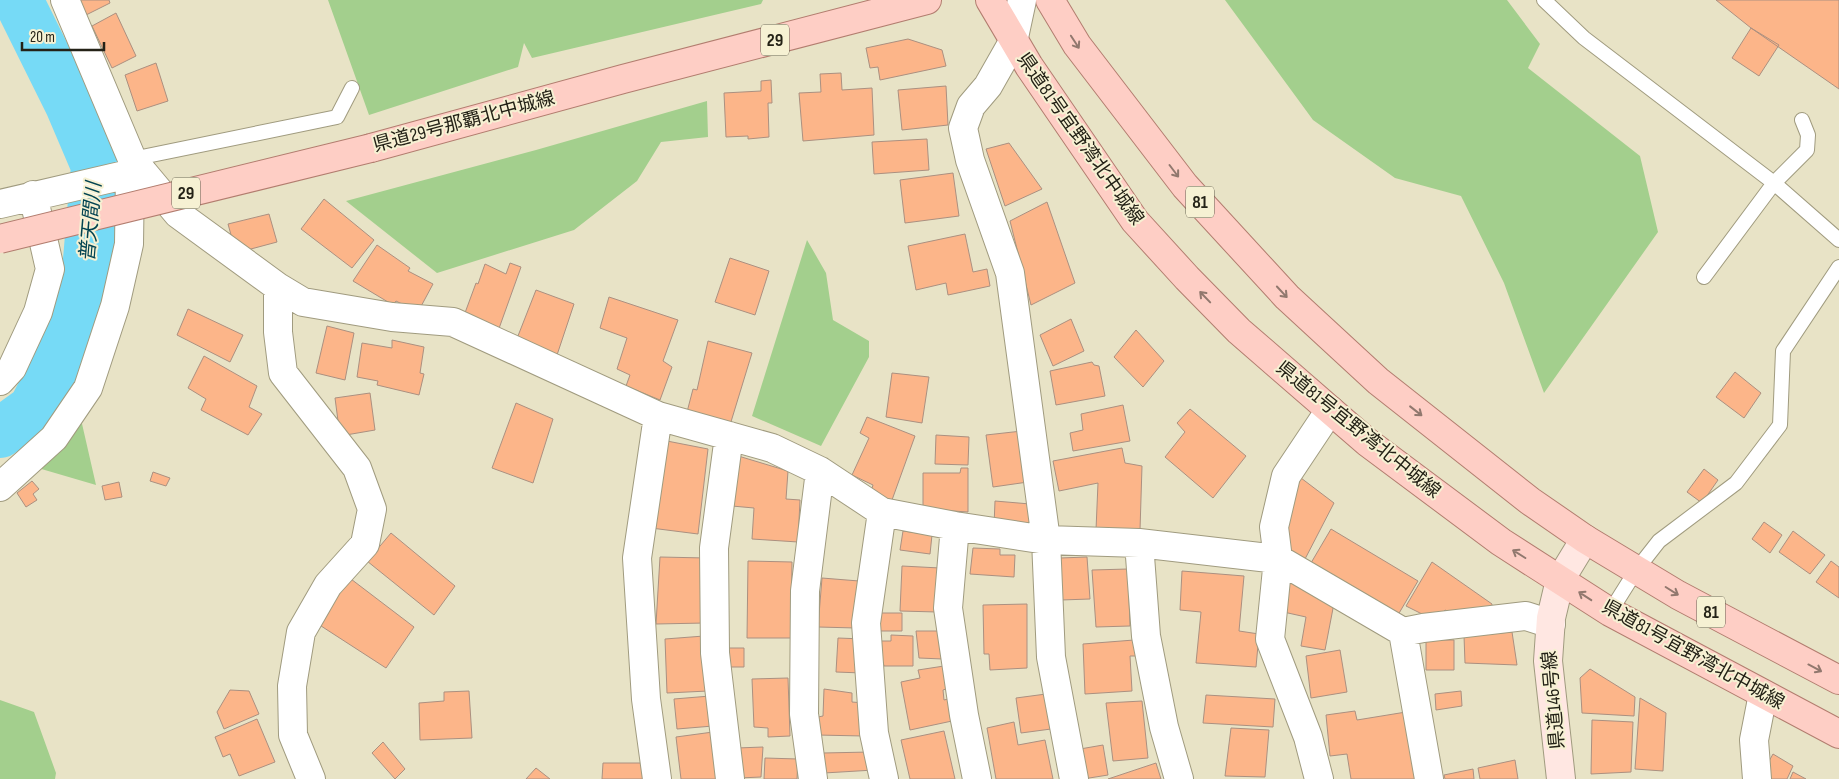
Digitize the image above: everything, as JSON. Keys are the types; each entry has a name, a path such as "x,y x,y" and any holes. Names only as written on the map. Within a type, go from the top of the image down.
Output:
{"main road":[{"name":"県道29号那覇北中城線","path":"0,239 371,148 623,79 926,0"},
{"name":"県道81号宜野湾北中城線","path":"990,0 1013,42 1135,221 1239,332 1367,442 1501,542 1610,612 1839,734"},
{"name":"81","path":"1050,0 1077,45 1185,186 1287,297 1378,381 1530,501 1585,539 1678,595 1839,680"},
{"name":"県道146号線","path":"1561,779 1548,661 1551,624 1560,580 1585,539"}],"street":[{"path":"0,487 54,438 88,388 115,306 129,244 132,170 65,0"},
{"path":"1022,0 1013,42 988,86 972,106 963,128 970,160 1010,273 1046,540 1050,657 1074,779"},
{"path":"0,204 132,170"},
{"path":"132,170 178,214 278,287 303,302 392,317 453,322 658,416 772,448 820,471 882,512 955,526 1046,540 1139,543 1278,559 1403,632 1526,616 1551,624"},
{"path":"0,382 12,368 38,312 50,269 40,194"},
{"path":"278,287 278,332 282,373 356,468 372,509 365,544 328,585 301,632 292,686 293,735 311,779"},
{"path":"1319,779 1308,737 1270,639 1278,559 1274,527 1286,476 1330,410"},
{"path":"656,779 646,699 637,558 658,416"},
{"path":"730,436 714,548 715,653 730,779"},
{"path":"813,779 804,714 805,591 820,471"},
{"path":"882,512 866,623 874,733 884,779"},
{"path":"955,526 948,608 964,715 977,779"},
{"path":"1139,543 1146,636 1164,727 1179,779"},
{"path":"1403,632 1429,779"},
{"path":"1757,779 1754,740 1764,694"}],"lane":[{"path":"1544,0 1584,38 1774,183 1839,240"},
{"path":"132,170 337,117 352,88"},
{"path":"1704,276 1774,183 1807,150 1808,135 1802,120"},
{"path":"1610,612 1637,569 1659,541 1736,483 1780,425 1783,351 1839,268"}],"green space":[{"path":"328,0 763,0 761,4 532,58 524,43 518,67 369,115"},
{"path":"1225,0 1507,0 1540,44 1528,68 1640,156 1658,232 1544,393 1504,283 1461,196 1395,178 1313,120"},
{"path":"707,101 708,137 661,142 637,181 574,230 437,273 346,201 536,150"},
{"path":"807,240 826,273 833,320 869,341 869,357 821,446 752,416"},
{"path":"80,415 96,485 38,468"},
{"path":"0,700 34,712 56,773 55,779 0,779"}],"building":[{"path":"79,0 109,0 110,3 86,15"},
{"path":"1716,0 1839,0 1839,89 1751,28"},
{"path":"116,13 136,56 112,68 92,26"},
{"path":"1751,28 1779,45 1759,76 1732,58"},
{"path":"908,39 942,50 946,66 880,80 878,67 870,68 866,48"},
{"path":"156,63 168,101 137,111 125,75"},
{"path":"841,73 842,90 872,88 874,135 803,141 799,93 821,92 820,74"},
{"path":"771,80 772,103 768,103 769,137 748,139 748,136 726,137 724,93 761,91 761,81"},
{"path":"946,86 948,125 902,130 898,90"},
{"path":"927,139 929,170 874,174 872,142"},
{"path":"1009,143 1042,189 1005,206 986,149"},
{"path":"953,173 959,216 905,223 900,180"},
{"path":"324,199 374,240 352,268 301,229"},
{"path":"1047,202 1075,283 1031,305 1010,221"},
{"path":"269,214 277,242 236,253 228,224"},
{"path":"965,234 973,272 987,269 990,286 948,295 946,283 916,290 908,246"},
{"path":"377,245 410,268 408,271 433,284 418,312 396,301 393,305 353,281"},
{"path":"730,258 769,271 755,315 715,302"},
{"path":"510,263 521,267 497,334 462,321 485,264 506,274"},
{"path":"536,290 574,304 557,355 516,341"},
{"path":"609,297 678,320 663,361 672,367 660,400 626,386 630,375 617,369 627,338 600,328"},
{"path":"188,309 243,335 230,362 177,335"},
{"path":"1071,319 1084,351 1053,366 1040,335"},
{"path":"327,326 354,333 345,380 316,373"},
{"path":"1136,330 1164,361 1143,387 1114,357"},
{"path":"392,340 424,347 420,373 424,374 419,395 377,385 378,381 357,377 362,343 392,348"},
{"path":"708,341 752,353 730,425 687,412 693,389 697,390"},
{"path":"204,356 257,386 249,407 262,414 248,435 201,410 206,399 188,388"},
{"path":"1092,362 1094,365 1099,366 1105,396 1056,405 1050,371"},
{"path":"1735,372 1761,393 1744,418 1716,397"},
{"path":"892,373 929,377 922,423 886,417"},
{"path":"370,393 375,430 340,436 335,398"},
{"path":"516,403 553,419 533,483 492,468"},
{"path":"1123,405 1130,441 1073,451 1070,433 1083,430 1081,414"},
{"path":"1190,409 1246,456 1213,498 1165,457 1185,432 1177,423"},
{"path":"867,417 915,436 892,500 870,495 873,485 852,475 869,438 860,433"},
{"path":"1022,431 1028,482 993,487 986,435"},
{"path":"936,435 969,437 968,465 935,464"},
{"path":"667,441 708,449 698,534 651,528"},
{"path":"1122,448 1125,463 1142,466 1140,530 1096,530 1098,483 1059,491 1053,461"},
{"path":"735,455 788,471 786,499 800,500 798,542 752,539 754,508 732,506"},
{"path":"961,468 968,468 968,512 923,509 923,473 960,473"},
{"path":"1704,469 1718,480 1702,503 1687,492"},
{"path":"153,472 170,478 166,486 150,481"},
{"path":"1301,478 1334,503 1304,561 1286,547 1287,501"},
{"path":"32,481 39,489 33,494 37,500 26,507 17,493"},
{"path":"119,482 122,497 105,500 102,486"},
{"path":"995,501 1030,504 1030,531 994,526"},
{"path":"1764,522 1782,535 1770,553 1752,539"},
{"path":"1331,529 1418,581 1395,620 1308,568"},
{"path":"903,531 932,535 930,554 900,550"},
{"path":"1793,531 1825,555 1810,574 1779,552"},
{"path":"391,533 455,586 434,615 362,557 375,552"},
{"path":"973,548 1000,549 1000,555 1015,555 1014,577 970,574"},
{"path":"660,557 706,558 705,623 656,624"},
{"path":"1087,557 1090,599 1061,600 1060,558"},
{"path":"748,561 792,562 791,638 747,638"},
{"path":"1831,561 1839,567 1839,598 1816,582"},
{"path":"1432,562 1492,604 1491,613 1467,620 1445,610 1436,621 1406,606"},
{"path":"902,566 940,568 937,612 900,611"},
{"path":"1128,569 1130,626 1096,627 1092,570"},
{"path":"1182,571 1244,576 1239,631 1259,634 1256,667 1196,663 1201,612 1180,610"},
{"path":"347,576 414,627 386,668 318,624"},
{"path":"822,578 859,581 856,628 818,627"},
{"path":"1285,579 1335,598 1325,650 1301,646 1306,617 1279,611"},
{"path":"1027,604 1027,668 990,670 989,654 984,654 983,605"},
{"path":"881,613 902,613 902,631 880,631"},
{"path":"916,631 940,631 943,659 919,658"},
{"path":"1512,632 1517,665 1465,663 1464,636"},
{"path":"891,635 913,636 913,666 884,666 881,661 880,641 891,641"},
{"path":"704,636 708,691 667,693 665,639"},
{"path":"838,638 863,639 862,673 836,672"},
{"path":"1134,640 1136,656 1130,656 1132,691 1085,694 1083,644"},
{"path":"1426,640 1454,640 1454,670 1426,670"},
{"path":"728,648 744,648 744,667 727,667"},
{"path":"1340,650 1347,692 1311,698 1306,656"},
{"path":"944,666 949,688 943,690 944,700 948,699 952,721 910,730 901,682 920,678 918,670"},
{"path":"1590,669 1635,697 1634,716 1582,713 1580,678"},
{"path":"788,678 790,736 768,737 768,728 754,727 752,679"},
{"path":"824,689 852,693 852,702 864,703 863,736 817,735 818,717 823,716"},
{"path":"230,690 249,691 259,714 224,729 217,712"},
{"path":"469,691 472,738 420,740 419,703 444,701 444,692"},
{"path":"1461,691 1462,706 1436,710 1435,694"},
{"path":"1046,694 1051,729 1021,733 1016,698"},
{"path":"1206,695 1275,699 1273,727 1203,723"},
{"path":"710,696 713,726 677,729 674,699"},
{"path":"1640,698 1666,713 1663,771 1635,769"},
{"path":"1142,701 1148,758 1113,761 1106,703"},
{"path":"1355,711 1357,720 1406,712 1415,779 1351,779 1347,754 1330,756 1326,715"},
{"path":"257,719 275,762 239,776 230,754 223,757 215,737"},
{"path":"1592,720 1633,722 1631,772 1591,774"},
{"path":"1014,722 1018,745 1045,740 1053,779 996,779 987,728"},
{"path":"1231,728 1269,730 1265,777 1225,776"},
{"path":"944,731 955,779 910,779 901,740"},
{"path":"713,732 719,779 681,779 676,737"},
{"path":"383,742 405,769 395,779 372,753"},
{"path":"1103,745 1108,775 1083,779 1080,749"},
{"path":"763,747 761,777 739,778 737,748"},
{"path":"870,752 874,770 824,773 823,753"},
{"path":"1773,754 1793,766 1787,779 1768,779 1768,763"},
{"path":"765,758 798,759 797,779 764,779"},
{"path":"1515,760 1518,779 1480,779 1478,768"},
{"path":"603,763 643,763 643,779 602,779"},
{"path":"1156,763 1161,779 1108,779"},
{"path":"536,768 550,779 526,779"},
{"path":"1473,769 1474,779 1445,779 1444,775"},
{"path":"1793,772 1806,779 1790,779"}],"waterway":[{"name":"普天間川","path":"0,433 33,409 63,352 86,283 96,166 70,105 18,0"}]}
